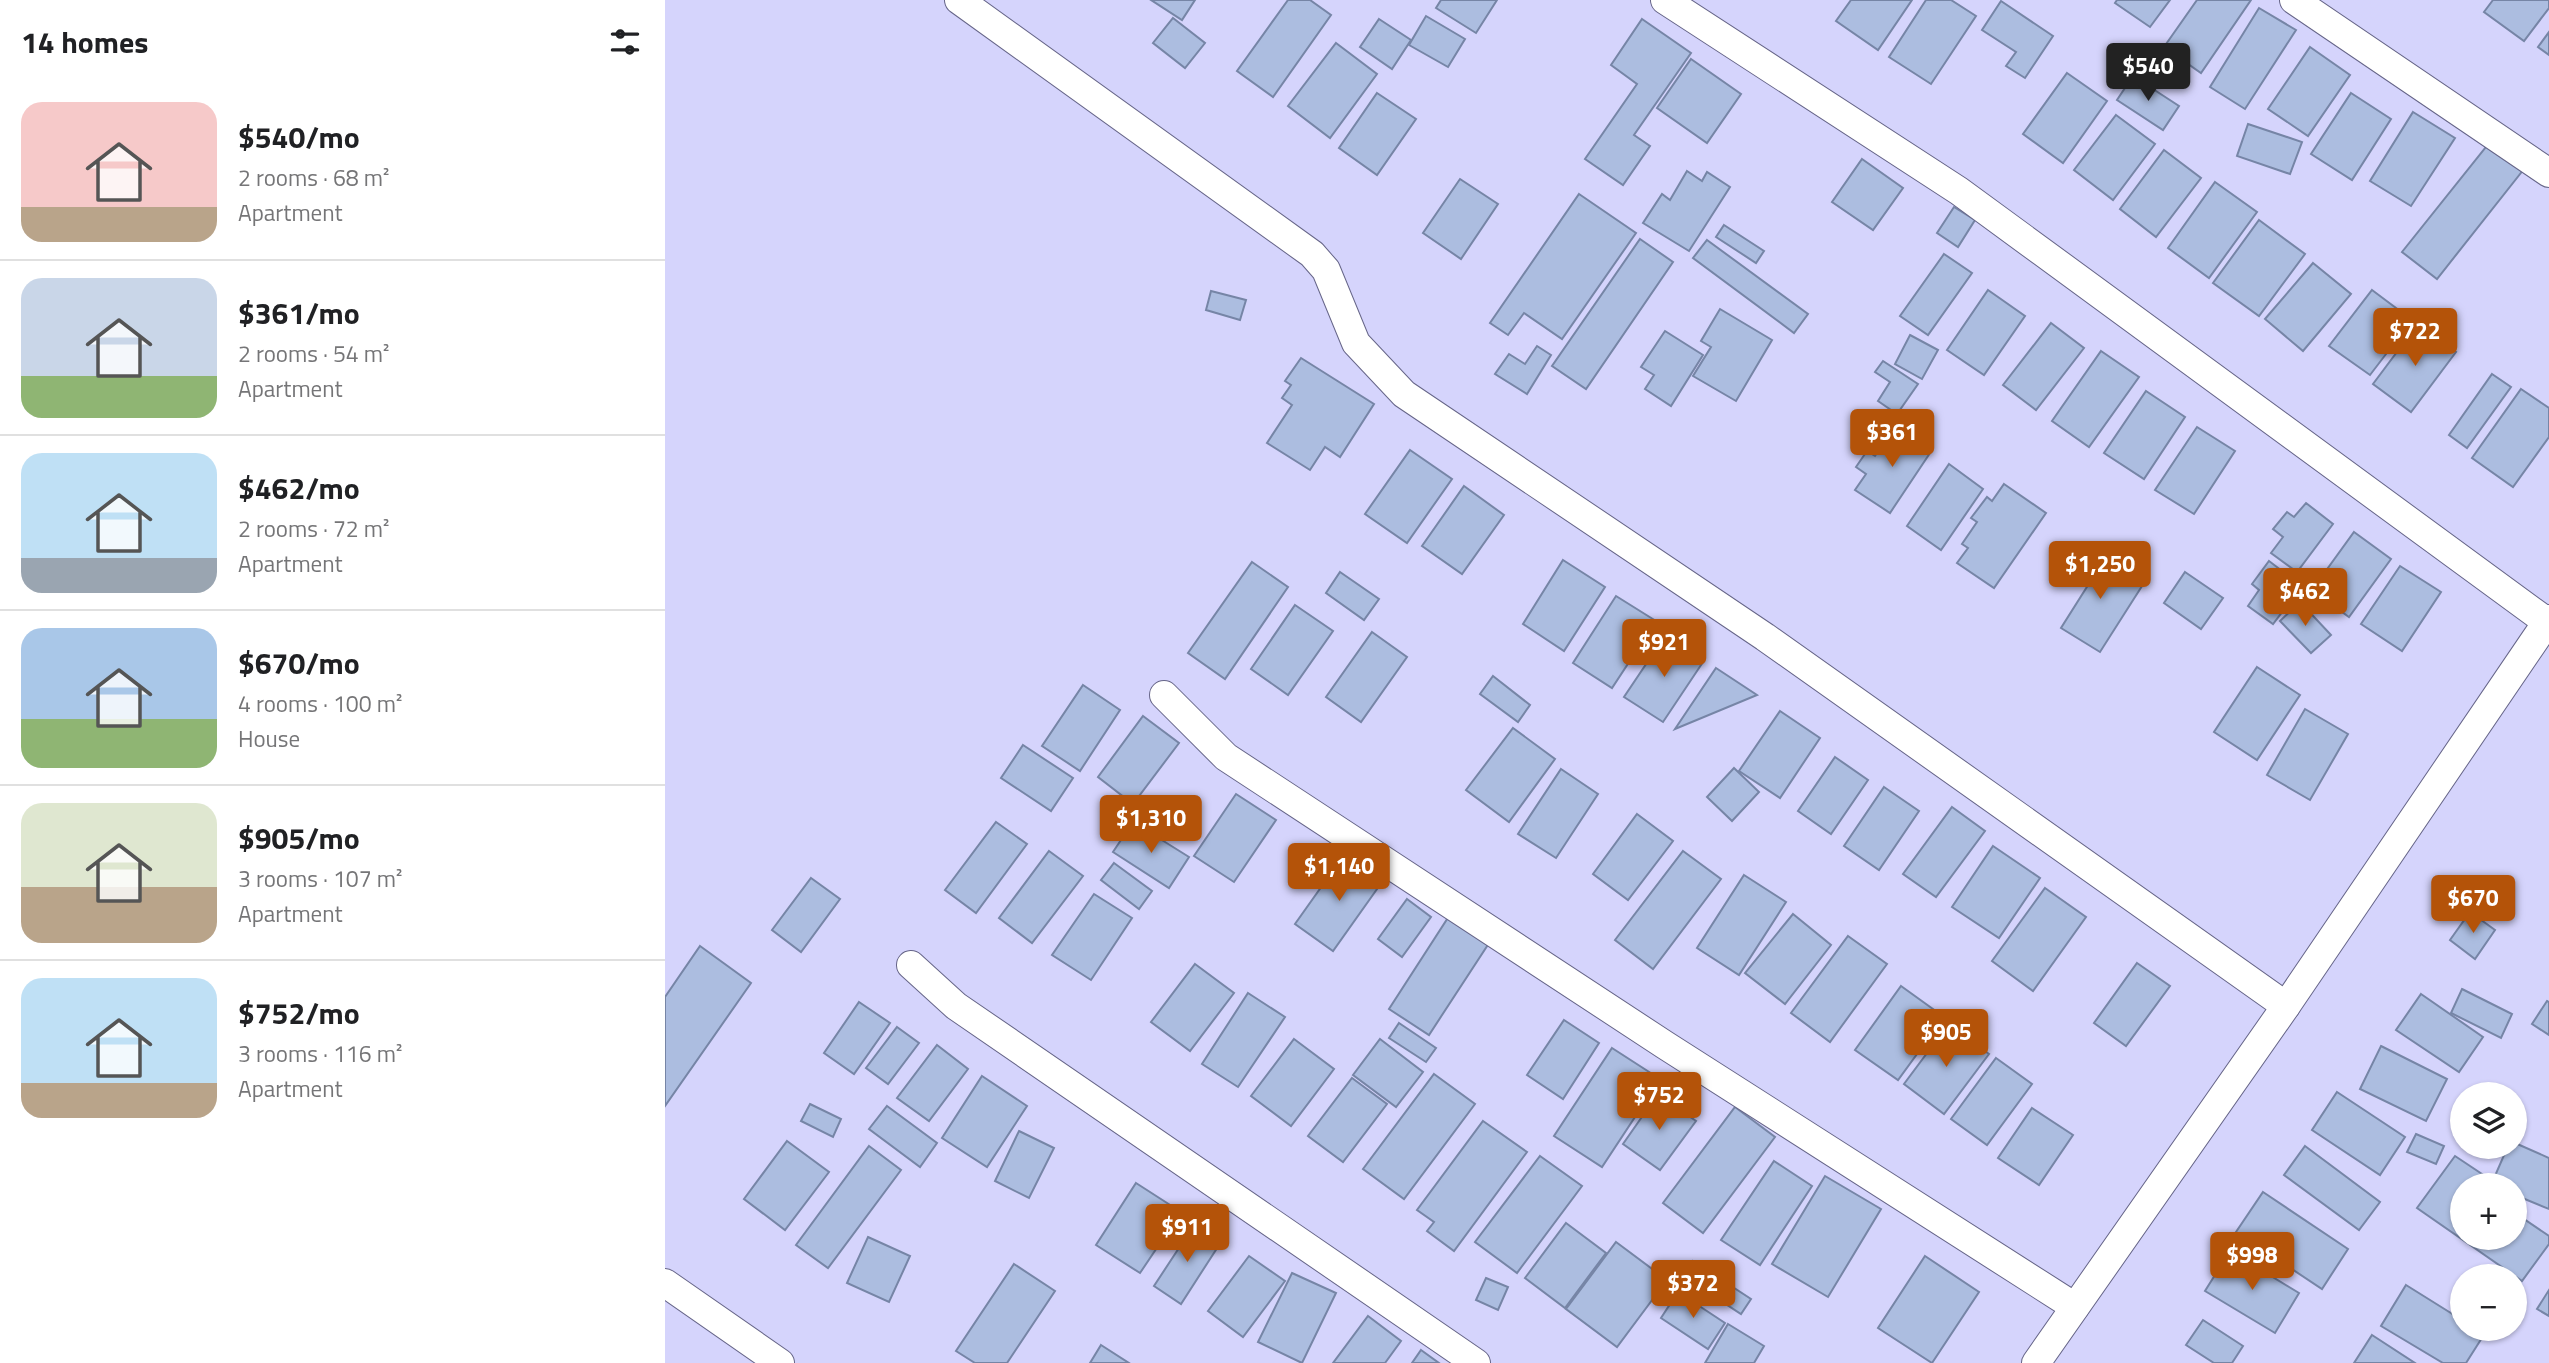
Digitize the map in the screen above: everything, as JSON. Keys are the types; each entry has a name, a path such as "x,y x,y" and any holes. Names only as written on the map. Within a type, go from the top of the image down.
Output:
{"street":[{"path":"959,0 1312,254 1326,270 1356,343 1404,394 1765,637 2286,1006"},
{"path":"1665,0 1959,191 2548,620 2286,1006 2036,1363"},
{"path":"2294,0 2549,173"},
{"path":"1164,695 1226,757 1665,1045 2075,1307"},
{"path":"911,965 956,1006 1476,1363"},
{"path":"665,1283 780,1363"}],"building":[{"path":"1151,0 1195,0 1182,20"},
{"path":"1288,0 1310,0 1331,15 1273,97 1237,71"},
{"path":"1441,0 1497,0 1476,33 1436,8"},
{"path":"1851,0 1912,0 1878,50 1836,21"},
{"path":"1926,0 1951,0 1976,16 1931,84 1889,57"},
{"path":"2117,0 2170,0 2150,27 2115,3"},
{"path":"2197,0 2251,0 2201,73 2164,47"},
{"path":"2493,0 2549,0 2549,8 2524,41 2484,12"},
{"path":"2001,1 2053,36 2025,78 2006,66 2016,52 1982,30"},
{"path":"2259,8 2296,30 2245,109 2210,87"},
{"path":"1426,16 1465,39 1448,67 1409,45"},
{"path":"1173,18 1205,43 1185,68 1153,43"},
{"path":"1379,19 1411,40 1392,69 1360,47"},
{"path":"1642,19 1691,53 1634,135 1650,146 1623,185 1585,159 1637,84 1611,65"},
{"path":"2549,32 2549,55 2538,47"},
{"path":"1336,43 1377,74 1330,138 1288,106"},
{"path":"2310,47 2350,75 2308,136 2268,109"},
{"path":"1691,59 1741,94 1707,143 1657,108"},
{"path":"2067,73 2107,101 2063,163 2023,134"},
{"path":"2133,76 2179,106 2163,130 2117,100"},
{"path":"1377,93 1416,119 1377,175 1339,148"},
{"path":"2351,93 2391,119 2352,180 2311,154"},
{"path":"2413,112 2455,138 2411,206 2370,181"},
{"path":"2116,115 2155,144 2113,200 2074,170"},
{"path":"2248,124 2302,142 2290,174 2237,156"},
{"path":"2490,142 2524,169 2437,279 2402,252"},
{"path":"2164,150 2201,178 2156,237 2120,209"},
{"path":"1862,159 1903,188 1873,230 1832,202"},
{"path":"1687,171 1702,181 1707,172 1730,187 1689,251 1643,223 1662,194 1670,200"},
{"path":"1460,179 1498,204 1461,259 1423,233"},
{"path":"2215,182 2257,212 2209,278 2168,248"},
{"path":"1579,194 1636,233 1562,339 1524,313 1508,335 1490,323"},
{"path":"1954,207 1975,220 1958,247 1937,233"},
{"path":"2259,220 2305,254 2259,316 2213,283"},
{"path":"1724,225 1764,251 1756,263 1716,237"},
{"path":"1640,239 1673,262 1586,389 1552,366"},
{"path":"1707,240 1808,314 1794,333 1693,258"},
{"path":"1944,254 1972,273 1928,335 1900,316"},
{"path":"2313,263 2351,294 2303,351 2265,319"},
{"path":"1988,290 2025,316 1984,375 1947,350"},
{"path":"2372,290 2412,320 2370,375 2329,346"},
{"path":"1211,291 1246,300 1240,320 1206,310"},
{"path":"1720,309 1772,340 1736,401 1693,376 1711,347 1701,341"},
{"path":"2051,323 2084,348 2036,410 2003,385"},
{"path":"2418,324 2456,352 2411,412 2373,384"},
{"path":"1665,331 1703,355 1671,406 1645,389 1654,375 1641,367"},
{"path":"1910,335 1938,350 1922,379 1895,364"},
{"path":"1537,346 1551,355 1527,394 1495,374 1509,354 1525,364"},
{"path":"2101,351 2139,377 2089,447 2052,421"},
{"path":"1301,358 1374,404 1340,457 1325,447 1310,470 1267,443 1292,405 1282,398 1291,385 1285,381"},
{"path":"1883,361 1918,384 1897,414 1878,401 1890,382 1875,372"},
{"path":"2492,374 2511,387 2467,448 2449,435"},
{"path":"2521,389 2549,408 2549,437 2513,487 2472,458"},
{"path":"2146,391 2185,417 2144,479 2104,453"},
{"path":"1895,426 1932,450 1890,513 1855,490 1866,474 1856,467 1867,451 1875,456"},
{"path":"2197,427 2235,451 2194,514 2155,490"},
{"path":"1410,450 1452,479 1407,543 1365,514"},
{"path":"1949,464 1983,489 1941,550 1907,526"},
{"path":"2004,484 2046,513 1994,588 1957,563 1968,548 1962,544 1977,522 1971,518 1987,497 1992,501"},
{"path":"1464,486 1504,515 1462,574 1422,546"},
{"path":"2306,503 2333,524 2297,572 2271,553 2283,537 2273,529 2287,512 2294,517"},
{"path":"2354,532 2391,559 2349,617 2312,590"},
{"path":"2084,549 2142,586 2100,652 2061,628 2090,582 2071,570"},
{"path":"1563,560 1605,587 1564,651 1523,624"},
{"path":"2269,561 2302,586 2273,624 2248,606 2259,590 2252,584"},
{"path":"1252,562 1288,587 1225,679 1188,653"},
{"path":"2400,566 2441,592 2402,651 2361,624"},
{"path":"1340,572 1379,599 1364,620 1326,593"},
{"path":"2185,572 2223,598 2201,629 2164,603"},
{"path":"1616,596 1656,621 1612,688 1573,663"},
{"path":"2300,602 2331,635 2311,653 2280,621"},
{"path":"1295,605 1333,631 1288,695 1251,669"},
{"path":"1372,632 1407,657 1361,722 1326,697"},
{"path":"1665,636 1703,662 1663,722 1624,697"},
{"path":"2257,667 2300,695 2257,760 2214,732"},
{"path":"1716,668 1757,695 1675,729"},
{"path":"1493,676 1530,705 1518,722 1480,694"},
{"path":"1083,685 1120,710 1080,771 1042,746"},
{"path":"2305,709 2348,734 2310,800 2267,775"},
{"path":"1780,711 1820,738 1780,798 1739,771"},
{"path":"1143,716 1179,743 1133,804 1098,777"},
{"path":"1513,728 1555,759 1509,822 1466,790"},
{"path":"1023,745 1073,778 1051,811 1001,778"},
{"path":"1835,757 1868,780 1831,834 1798,811"},
{"path":"1734,768 1759,792 1732,821 1707,797"},
{"path":"1561,769 1598,794 1556,858 1518,834"},
{"path":"1884,787 1919,811 1879,870 1844,846"},
{"path":"1236,794 1276,820 1234,882 1194,856"},
{"path":"1952,807 1985,831 1936,897 1903,874"},
{"path":"1637,814 1673,841 1628,900 1593,874"},
{"path":"996,822 1027,844 976,913 945,890"},
{"path":"1133,822 1189,857 1169,888 1113,852"},
{"path":"1993,846 2040,878 1999,938 1952,907"},
{"path":"1049,851 1083,876 1032,943 999,918"},
{"path":"1683,851 1721,879 1653,969 1615,940"},
{"path":"1344,855 1382,882 1333,951 1295,924"},
{"path":"1114,863 1152,891 1139,909 1101,880"},
{"path":"1744,875 1786,902 1739,975 1697,948"},
{"path":"811,878 840,899 801,952 772,930"},
{"path":"2045,888 2086,917 2033,991 1992,961"},
{"path":"1094,894 1132,918 1091,980 1052,955"},
{"path":"1407,899 1431,917 1402,957 1378,939"},
{"path":"1453,910 1493,937 1429,1035 1389,1009"},
{"path":"2470,912 2495,930 2475,959 2450,940"},
{"path":"1793,914 1831,945 1785,1004 1745,973"},
{"path":"1848,936 1887,964 1830,1042 1791,1013"},
{"path":"700,946 751,983 665,1106 665,997"},
{"path":"2137,963 2170,986 2126,1046 2094,1023"},
{"path":"1195,964 1234,993 1190,1051 1151,1022"},
{"path":"1901,986 1944,1017 1898,1080 1855,1050"},
{"path":"2462,989 2512,1014 2501,1038 2451,1013"},
{"path":"1248,993 1285,1017 1238,1087 1202,1064"},
{"path":"2421,994 2483,1037 2459,1072 2396,1030"},
{"path":"2547,1001 2549,1002 2549,1035 2532,1024"},
{"path":"859,1002 890,1023 854,1074 824,1053"},
{"path":"1564,1020 1599,1043 1563,1099 1527,1075"},
{"path":"1399,1023 1436,1048 1426,1062 1389,1038"},
{"path":"1948,1025 1989,1054 1944,1114 1904,1084"},
{"path":"897,1027 919,1043 888,1084 866,1068"},
{"path":"1294,1039 1334,1069 1291,1126 1251,1096"},
{"path":"1380,1039 1423,1072 1396,1107 1353,1075"},
{"path":"937,1045 968,1069 929,1121 897,1098"},
{"path":"2381,1046 2447,1079 2426,1121 2360,1089"},
{"path":"1612,1048 1660,1079 1602,1167 1554,1136"},
{"path":"1996,1058 2032,1084 1987,1145 1951,1119"},
{"path":"1434,1074 1475,1104 1404,1199 1363,1169"},
{"path":"982,1076 1027,1106 987,1167 942,1138"},
{"path":"1352,1078 1387,1104 1343,1162 1308,1136"},
{"path":"2337,1092 2405,1137 2380,1175 2312,1130"},
{"path":"1658,1094 1696,1121 1660,1170 1623,1144"},
{"path":"810,1104 841,1119 833,1137 801,1121"},
{"path":"887,1106 937,1143 920,1167 869,1129"},
{"path":"1735,1107 1775,1137 1703,1233 1663,1203"},
{"path":"2032,1108 2073,1135 2039,1185 1998,1158"},
{"path":"1483,1121 1527,1152 1454,1251 1427,1231 1434,1222 1417,1210"},
{"path":"1019,1131 1054,1148 1029,1198 995,1181"},
{"path":"2416,1134 2444,1146 2436,1164 2407,1152"},
{"path":"787,1141 829,1172 785,1230 744,1199"},
{"path":"869,1146 901,1170 828,1268 796,1245"},
{"path":"2305,1146 2380,1202 2359,1230 2284,1175"},
{"path":"2527,1148 2549,1158 2549,1209 2527,1200 2527,1173 2496,1173 2502,1159 2527,1159"},
{"path":"1540,1156 1582,1186 1517,1273 1475,1242"},
{"path":"2453,1159 2460,1159 2480,1173 2450,1173 2450,1231 2417,1208"},
{"path":"1774,1161 1812,1186 1760,1265 1721,1240"},
{"path":"1825,1176 1881,1209 1828,1297 1772,1264"},
{"path":"1136,1183 1181,1212 1140,1273 1096,1245"},
{"path":"2263,1192 2348,1249 2322,1289 2236,1232"},
{"path":"2527,1221 2549,1236 2549,1244 2527,1274 2527,1264 2498,1264 2477,1250 2527,1250"},
{"path":"1566,1223 1606,1253 1565,1308 1525,1278"},
{"path":"1194,1225 1221,1242 1181,1304 1154,1286"},
{"path":"868,1237 910,1256 889,1302 847,1283"},
{"path":"1616,1242 1667,1280 1617,1347 1566,1309"},
{"path":"2230,1251 2299,1293 2275,1333 2205,1291"},
{"path":"1249,1256 1285,1281 1243,1337 1208,1311"},
{"path":"1925,1256 1979,1292 1932,1363 1878,1328"},
{"path":"1693,1261 1751,1299 1741,1314 1683,1276"},
{"path":"1014,1264 1055,1291 1007,1363 975,1363 956,1351"},
{"path":"1292,1273 1336,1293 1302,1363 1258,1342"},
{"path":"1486,1278 1508,1287 1498,1310 1476,1300"},
{"path":"2406,1285 2450,1312 2450,1341 2480,1341 2466,1363 2443,1363 2381,1326"},
{"path":"2549,1290 2549,1316 2537,1309"},
{"path":"1678,1292 1725,1323 1708,1349 1661,1318"},
{"path":"1368,1316 1401,1341 1385,1363 1333,1363"},
{"path":"2203,1320 2243,1346 2232,1363 2214,1363 2186,1345"},
{"path":"1728,1324 1764,1346 1754,1363 1705,1363"},
{"path":"2372,1335 2415,1363 2354,1363"},
{"path":"1101,1345 1129,1363 1090,1363"},
{"path":"1421,1350 1439,1363 1412,1363"}]}
